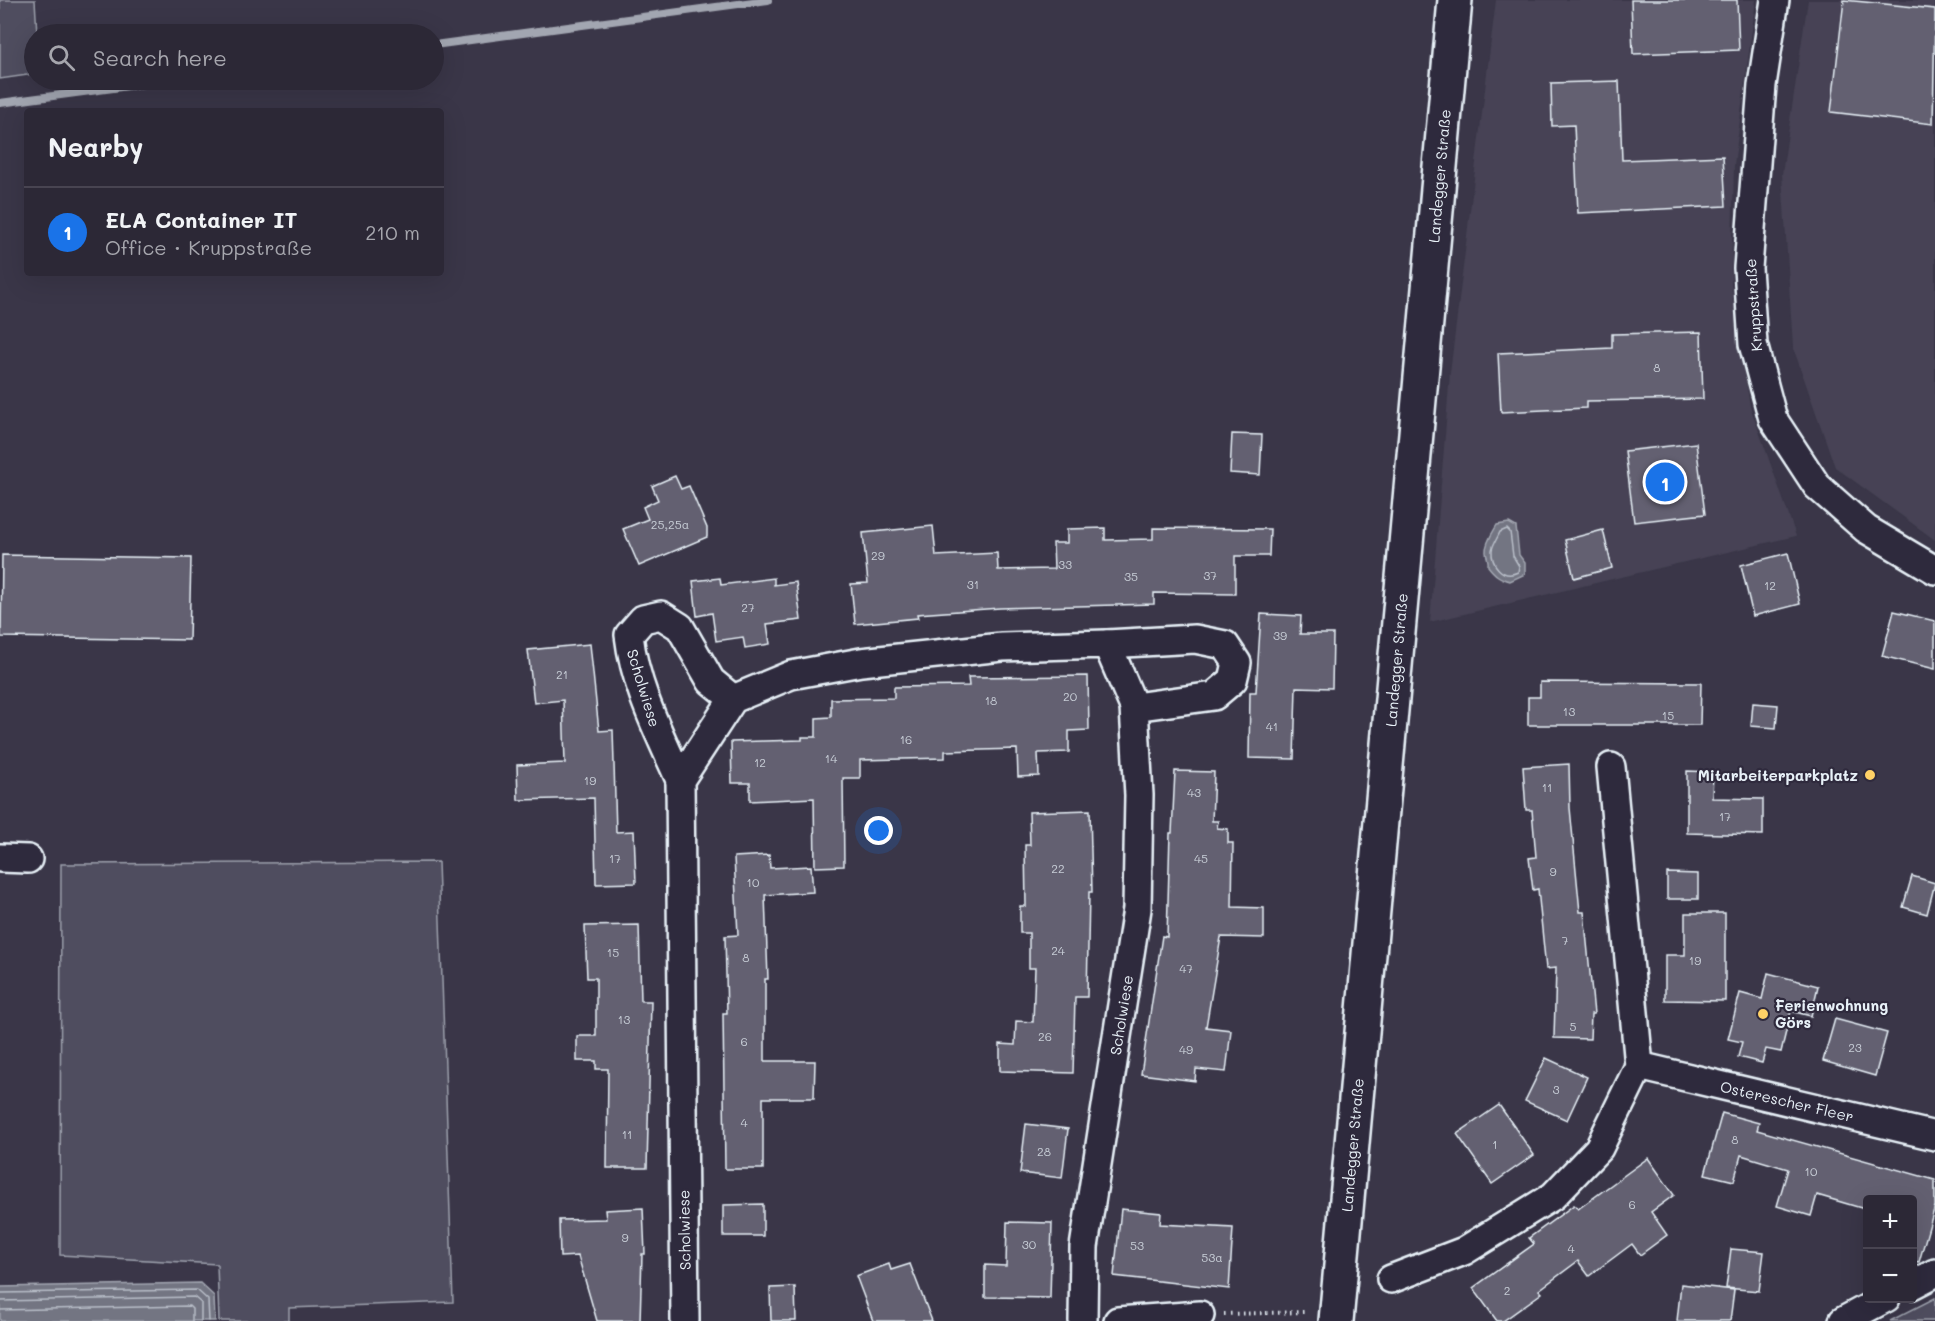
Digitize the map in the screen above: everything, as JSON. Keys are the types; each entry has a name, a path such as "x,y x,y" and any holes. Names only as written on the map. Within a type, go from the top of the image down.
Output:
{"main road":[{"name":"Landegger Straße","path":"1326,1316 1455,0"}],"street":[{"name":"Kruppstraße","path":"1775,0 1762,86 1748,268 1753,344 1770,409 1773,419 1817,486 1866,529 1935,570"},
{"name":"Scholwiese","path":"685,1321 680,780 649,712 631,653 629,635 643,619 661,615 681,627 711,681 732,699"},
{"path":"680,780 732,699 791,675 861,662 1002,647 1195,639 1225,645 1237,663 1233,680 1214,696 1134,706"},
{"name":"Scholwiese","path":"1083,1321 1084,1247 1137,909 1139,795 1134,706 1107,644"},
{"path":"1391,1279 1464,1251 1553,1196 1599,1148 1639,1066 1611,767"},
{"path":"0,858 28,859"},
{"name":"Osterescher Fleer","path":"1639,1066 1935,1136"},
{"path":"1917,1282 1935,1273"},
{"path":"1843,1321 1878,1303"},
{"path":"1118,1321 1200,1315"}],"path":[{"path":"1200,1315 1326,1316"}],"shaded area":[{"path":"0,0 35,0 36,24 24,24 24,75 0,79"},
{"path":"1496,0 1756,0 1734,165 1731,284 1750,406 1796,536 1430,622 1450,373"},
{"path":"1808,0 1935,0 1935,540 1835,467 1793,347 1782,174"},
{"path":"438,862 453,1302 289,1308 289,1321 219,1321 217,1264 60,1255 61,864"},
{"path":"1935,1298 1935,1321 1890,1321"}],"water":[{"path":"1509,523 1516,527 1519,555 1525,563 1525,574 1510,581 1495,574 1488,566 1486,552 1488,541 1497,525"},
{"path":"200,1283 214,1296 215,1321 0,1321 0,1287"}],"building":[{"path":"1631,0 1737,0 1739,50 1633,54"},
{"path":"1844,0 1935,9 1933,124 1831,112"},
{"path":"1619,81 1622,160 1723,156 1726,206 1578,213 1574,125 1552,126 1551,83"},
{"path":"1701,332 1703,399 1586,401 1586,408 1501,412 1498,353 1612,348 1612,334"},
{"path":"1232,434 1262,435 1260,475 1230,473"},
{"path":"1696,443 1705,514 1634,522 1625,451"},
{"path":"675,476 681,489 689,486 707,528 707,537 639,566 623,529 648,519 643,507 658,500 652,486"},
{"path":"933,526 936,556 997,553 998,570 1054,569 1053,543 1067,543 1067,529 1105,528 1105,540 1153,539 1153,528 1270,529 1269,556 1235,556 1235,594 1154,593 1154,604 1000,608 917,614 918,618 855,624 851,584 868,583 863,533"},
{"path":"1603,530 1612,568 1574,578 1565,540"},
{"path":"1788,553 1800,604 1753,616 1741,565"},
{"path":"2,555 191,558 189,640 1,637"},
{"path":"720,578 721,585 774,578 774,585 796,582 801,620 767,624 770,644 745,648 743,637 716,641 712,613 697,616 693,581"},
{"path":"1894,611 1935,621 1935,669 1882,656"},
{"path":"1261,614 1301,616 1300,634 1333,634 1332,688 1296,687 1294,759 1249,758 1250,692 1256,692"},
{"path":"590,644 599,731 613,730 616,832 634,831 636,883 596,884 594,798 518,800 517,765 565,763 563,700 534,703 528,650"},
{"path":"1088,676 1089,730 1069,731 1069,752 1038,753 1039,776 1018,777 1017,749 945,751 945,758 860,760 860,778 843,778 844,866 815,867 814,798 750,801 750,783 732,783 731,742 802,740 802,737 816,737 816,718 831,717 831,699 894,698 894,687 969,686 968,677"},
{"path":"1540,682 1701,683 1700,725 1528,725 1528,697 1540,697"},
{"path":"1753,703 1778,705 1776,728 1751,726"},
{"path":"1569,764 1570,808 1580,912 1584,912 1594,1014 1591,1014 1590,1039 1554,1038 1556,968 1546,969 1538,889 1533,890 1529,858 1536,857 1532,810 1526,810 1523,767"},
{"path":"1175,771 1214,772 1212,821 1218,821 1217,828 1228,829 1228,843 1233,843 1232,907 1264,908 1264,938 1221,937 1206,1027 1231,1030 1226,1072 1196,1069 1195,1081 1141,1074 1162,936 1167,937 1170,833 1172,833"},
{"path":"1687,771 1713,772 1712,798 1763,799 1763,835 1687,833"},
{"path":"1090,810 1092,892 1089,892 1087,997 1075,997 1073,1073 1000,1071 1000,1044 1015,1045 1016,1021 1033,1022 1035,968 1029,968 1029,933 1020,933 1020,906 1026,906 1025,845 1030,845 1029,812"},
{"path":"769,855 770,868 811,866 813,892 765,895 768,979 765,979 765,1061 815,1061 814,1098 763,1098 763,1169 725,1169 723,1013 727,1013 725,936 738,935 734,857"},
{"path":"1667,873 1698,874 1698,899 1667,899"},
{"path":"1912,876 1935,883 1927,914 1903,907"},
{"path":"1685,913 1725,913 1725,1001 1665,1000 1665,955 1685,955"},
{"path":"639,925 641,1001 651,1001 647,1168 607,1168 608,1069 596,1069 596,1061 577,1061 577,1036 596,1036 596,978 587,978 585,926"},
{"name":"Ferienwohnung Görs","path":"1768,973 1818,986 1811,1016 1791,1011 1781,1052 1766,1049 1762,1063 1738,1057 1742,1042 1728,1039 1740,993 1762,999"},
{"path":"1835,1019 1887,1033 1875,1076 1823,1061"},
{"path":"1546,1058 1587,1077 1567,1120 1525,1101"},
{"path":"1499,1105 1534,1155 1492,1184 1457,1134"},
{"path":"1722,1113 1759,1123 1757,1130 1935,1180 1935,1206 1919,1262 1917,1262 1917,1195 1863,1195 1863,1209 1817,1195 1811,1216 1777,1206 1788,1169 1741,1155 1734,1181 1705,1174"},
{"path":"1026,1124 1068,1129 1062,1178 1020,1173"},
{"path":"1648,1158 1674,1195 1651,1212 1667,1235 1640,1255 1632,1244 1589,1276 1578,1261 1539,1290 1542,1293 1503,1321 1497,1321 1473,1288 1534,1244 1529,1238 1574,1205 1578,1209"},
{"path":"763,1204 763,1236 723,1236 723,1205"},
{"path":"643,1208 645,1254 642,1254 640,1321 597,1321 578,1256 560,1257 559,1220 606,1219 605,1210"},
{"path":"1121,1209 1161,1213 1160,1224 1233,1228 1229,1289 1114,1276"},
{"path":"1007,1222 1052,1223 1050,1298 985,1297 985,1265 1006,1266"},
{"path":"1731,1249 1764,1252 1759,1291 1726,1288"},
{"path":"889,1264 891,1270 910,1264 932,1321 873,1321 856,1276"},
{"path":"1681,1284 1734,1290 1730,1321 1677,1321"},
{"path":"795,1287 796,1321 771,1321 770,1288"}],"waterway":[{"path":"444,44 768,0"},
{"path":"0,103 98,90"}],"place":[{"name":"ELA Container IT","path":"1665,482"},
{"name":"Mitarbeiterparkplatz","path":"1870,775"},
{"name":"Ferienwohnung Görs","path":"1763,1014"}]}
